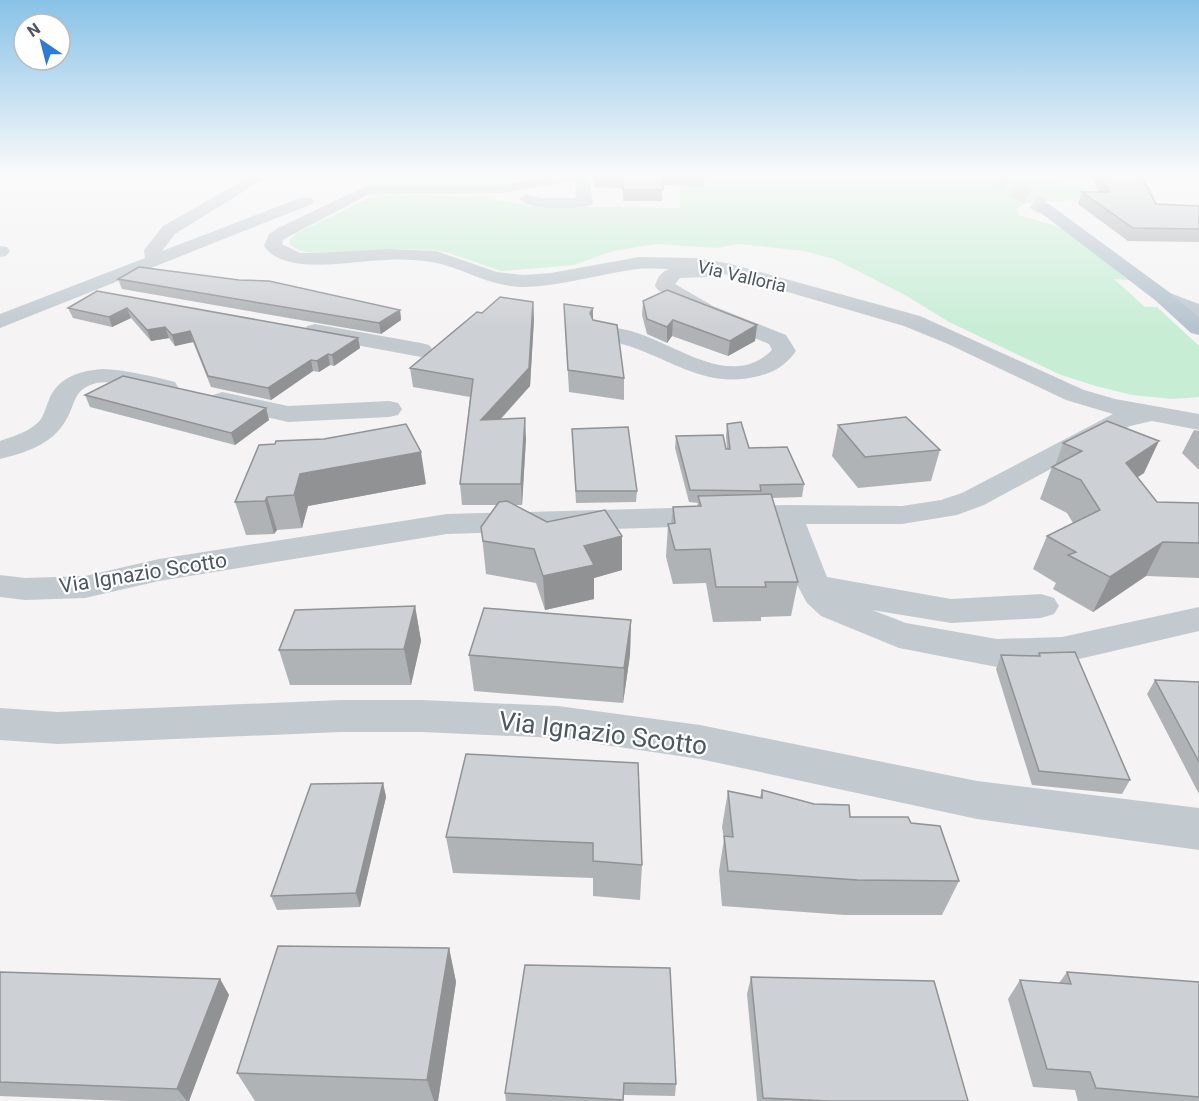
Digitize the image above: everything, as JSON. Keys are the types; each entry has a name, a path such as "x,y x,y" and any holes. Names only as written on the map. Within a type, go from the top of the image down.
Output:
{"main road":[{"path":"1069,226 1162,296 1199,328"}],"street":[{"path":"155,261 153,250 176,226"},
{"path":"0,322 249,226"},
{"name":"Via Valloria","path":"293,226 275,238 273,246 282,253 299,258 318,259 388,254 436,257 495,278 523,281 551,279 639,263 698,264 731,270 932,328 1075,394 1111,406 1199,422"},
{"path":"603,334 629,338 693,367 713,372 740,373 764,368 778,360 784,351 778,340 705,311 679,298 664,286 669,275 699,272 824,308 850,303"},
{"path":"83,290 120,297"},
{"path":"1162,296 1199,311"},
{"path":"293,327 421,350"},
{"path":"0,451 35,438 50,426 67,390 90,378 124,377 288,414 389,409"},
{"name":"Via Ignazio Scotto","path":"0,586 25,589 85,587 159,570 447,525 787,514 902,514 946,508 973,499 1122,420 1199,408"},
{"path":"787,514 812,583 819,595 834,608 899,635 997,653 1062,650 1199,619"},
{"path":"812,583 848,594 951,611 1041,606"},
{"name":"Via Ignazio Scotto","path":"0,724 58,728 341,716 423,716 558,722 700,742 977,800 1199,829"}],"green space":[{"path":"311,226 1057,226 1071,233 1128,280 1114,279 1145,307 1157,307 1199,346 1199,397 1172,399 1132,395 1061,375 949,322 905,295 834,259 805,251 738,244 717,248 656,244 613,251 574,265 501,271 449,253 433,250 395,249 317,254 300,251 290,245 290,239"}],"building":[{"path":"1131,226 1199,226 1199,229"},
{"path":"139,267 239,280 269,281 400,310 379,323 118,279"},
{"path":"667,290 757,325 730,341 673,320 667,327 647,319 643,301"},
{"path":"97,291 358,338 332,355 328,354 317,361 311,360 268,388 208,376 190,331 172,335 165,327 147,330 127,308 109,317 68,308"},
{"path":"500,297 533,302 529,368 481,420 525,418 521,484 460,484 473,379 410,368 477,312 482,313"},
{"path":"564,304 593,308 590,313 593,320 617,325 624,378 568,370"},
{"path":"123,376 266,408 231,433 85,395"},
{"path":"906,417 940,450 865,457 838,425"},
{"path":"1107,421 1159,441 1126,463 1157,502 1199,503 1199,543 1163,542 1110,577 1068,555 1076,552 1047,536 1100,510 1081,480 1052,467 1082,451 1063,443"},
{"path":"741,422 749,448 787,447 804,484 760,485 761,491 690,490 676,436 723,435 726,449 730,449 727,424"},
{"path":"406,424 421,452 300,474 294,495 267,497 265,501 235,502 259,445 275,444 276,441 324,439"},
{"path":"628,427 637,491 576,491 572,429"},
{"path":"771,494 798,582 765,582 766,587 716,587 710,549 675,550 668,524 675,523 673,507 701,506 698,496"},
{"path":"507,501 547,522 605,510 622,536 584,546 594,565 543,576 534,549 483,541 481,527 499,502"},
{"path":"415,606 404,649 279,650 295,610"},
{"path":"484,608 631,620 624,668 469,655"},
{"path":"1075,652 1130,780 1039,771 1001,655 1040,656 1039,653"},
{"path":"1155,680 1199,682 1199,762"},
{"path":"466,754 638,763 642,865 593,861 593,843 446,837"},
{"path":"383,783 356,893 271,896 311,784"},
{"path":"762,790 814,804 849,805 850,817 908,817 911,823 940,826 959,881 857,880 728,871 724,836 733,837 728,791 762,798"},
{"path":"278,946 449,948 427,1080 237,1073"},
{"path":"525,965 670,968 676,1084 624,1083 623,1100 505,1093"},
{"path":"0,972 220,979 177,1089 0,1082"},
{"path":"1067,972 1199,982 1199,1097 1096,1088 1090,1072 1047,1069 1020,980 1071,984"},
{"path":"751,977 934,981 968,1101 829,1101 763,1098"}]}
